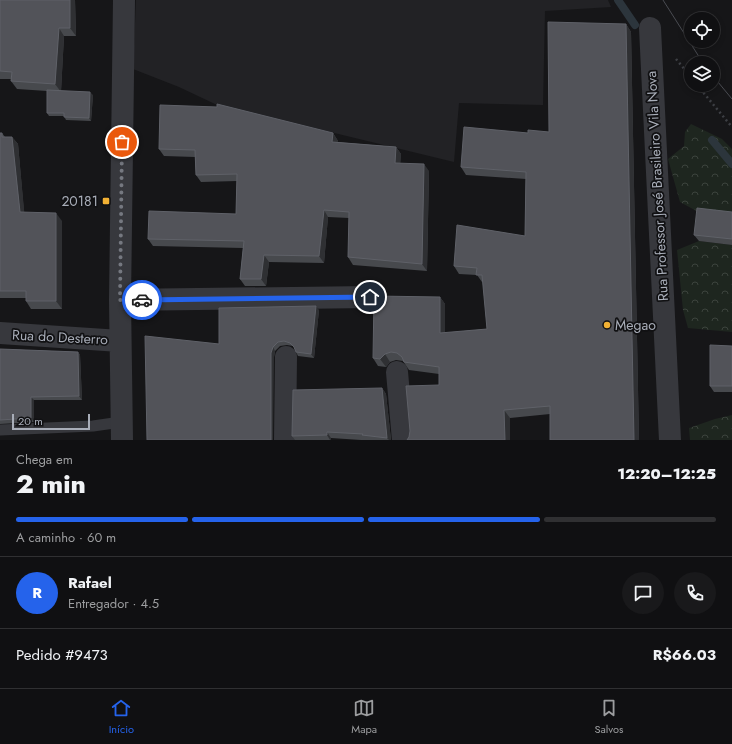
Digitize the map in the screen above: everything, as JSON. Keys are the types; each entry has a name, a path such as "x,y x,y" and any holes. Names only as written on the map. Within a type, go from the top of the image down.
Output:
{"street":[{"path":"122,431 120,300 124,0"},
{"name":"Rua Professor José Brasileiro Vila Nova","path":"650,28 670,440"},
{"path":"120,300 370,297"},
{"name":"Rua do Desterro","path":"0,333 120,341"},
{"path":"285,440 286,357"},
{"path":"397,372 403,440"}],"lane":[{"path":"0,430 93,426 122,431"}],"path":[{"path":"703,92 732,127"}],"shaded area":[{"path":"136,0 608,0 611,7 545,11 543,105 459,103 454,162 215,104 179,87 133,69"}],"green space":[{"path":"691,124 722,139 732,149 732,218 702,214 680,202 668,159 684,146 685,132"},
{"path":"699,241 732,245 732,332 688,328 683,310 677,250"},
{"path":"732,415 732,440 690,440 689,428"}],"building":[{"path":"0,0 70,0 70,28 59,28 55,84 11,81 12,72 0,71"},
{"path":"548,22 626,24 634,440 550,440 550,406 504,410 505,440 407,440 410,431 406,386 439,385 439,367 404,362 402,357 397,353 391,352 385,354 380,359 373,358 374,297 440,297 440,333 487,329 482,275 476,275 477,268 454,266 457,225 525,236 526,172 461,167 464,127 528,133 528,130 549,132"},
{"path":"47,90 90,92 89,118 64,117 64,113 47,113"},
{"path":"217,104 333,133 332,142 396,147 395,163 424,164 422,264 348,257 349,212 324,210 319,256 264,255 261,279 240,279 244,241 148,239 149,211 236,214 237,174 196,175 195,150 159,149 160,105 217,107"},
{"path":"0,133 2,133 2,137 12,137 20,212 56,213 56,301 26,301 26,291 0,291"},
{"path":"697,208 732,212 732,239 694,235"},
{"path":"316,306 311,354 296,352 290,343 284,341 278,342 273,347 271,353 271,440 147,440 145,336 219,344 219,308"},
{"path":"710,345 732,346 732,386 710,386"},
{"path":"0,349 78,352 79,396 31,397 31,418 0,420"},
{"path":"382,388 387,438 362,435 363,434 327,432 327,435 292,436 293,390"}],"waterway":[{"path":"618,0 635,25"},
{"path":"712,140 732,164"}],"tram line":[{"path":"663,0 699,56"},
{"path":"720,84 732,99"}],"way so far":[{"path":"122,142 120,300 142,300"}],"place":[{"name":"20181","path":"106,201"},
{"name":"Megao","path":"607,325"}],"route":[{"path":"142,300 370,297"}]}
